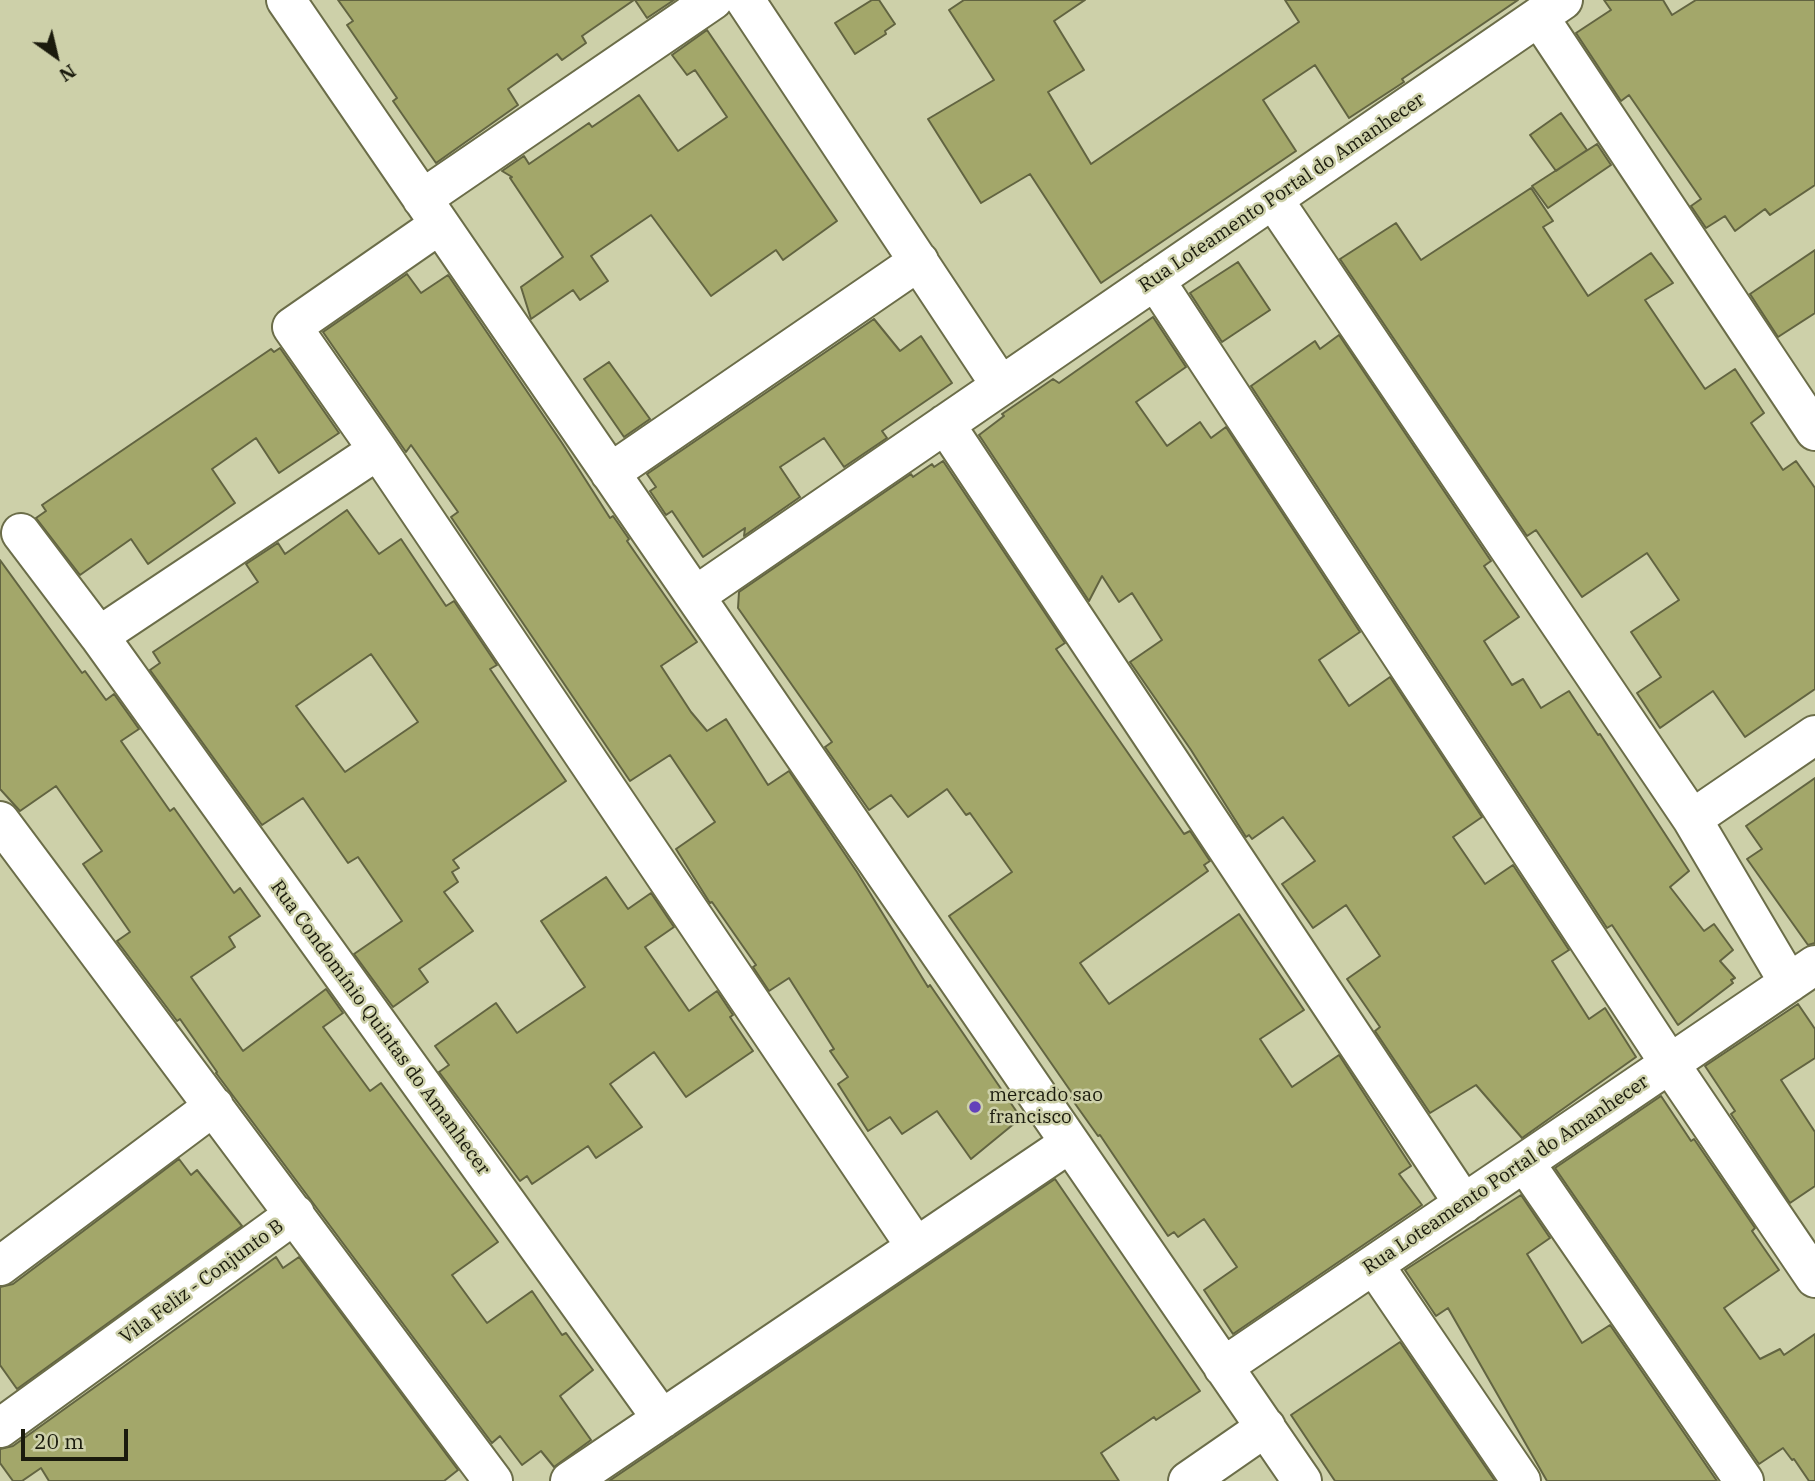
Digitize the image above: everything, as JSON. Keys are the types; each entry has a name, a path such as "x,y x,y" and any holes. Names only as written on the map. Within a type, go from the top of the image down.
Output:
{"street":[{"path":"286,0 1302,1481"},
{"path":"713,0 431,212 292,327 378,450 916,1247"},
{"path":"745,0 1001,386"},
{"path":"1551,8 1815,431"},
{"name":"Rua Loteamento Portal do Amanhecer","path":"695,596 1551,8"},
{"name":"Rua Loteamento Portal do Amanhecer","path":"1223,1367 1802,974 1692,819 1273,199"},
{"path":"610,473 919,261"},
{"path":"1155,280 1670,1063 1815,1278"},
{"path":"945,424 1464,1204"},
{"path":"99,636 378,450"},
{"name":"Rua Condomínio Quintas do Amanhecer","path":"21,533 99,636 662,1419"},
{"path":"1692,819 1815,735"},
{"path":"0,821 214,1106 0,1266"},
{"name":"Vila Feliz - Conjunto B","path":"0,1428 295,1214 214,1106"},
{"path":"570,1481 1070,1143"},
{"path":"1525,1163 1744,1481"},
{"path":"295,1214 493,1481"},
{"path":"1374,1265 1521,1481"},
{"path":"1188,1481 1266,1427"}],"building":[{"path":"338,0 634,0 582,36 586,43 562,60 557,54 508,89 518,105 436,163 393,101 397,98 347,25 353,21"},
{"path":"635,0 674,0 647,18"},
{"path":"872,0 879,0 895,24 885,31 886,34 855,54 835,23"},
{"path":"964,0 1085,0 1054,21 1084,70 1048,92 1091,164 1299,22 1285,0 1518,0 1349,118 1315,65 1263,100 1296,151 1101,283 1030,174 981,203 928,119 994,80 949,10"},
{"path":"1604,0 1663,0 1672,15 1696,0 1815,0 1815,185 1770,215 1765,209 1735,231 1725,216 1706,228 1691,206 1701,199 1629,95 1621,101 1576,33 1611,10"},
{"path":"707,30 837,221 783,260 776,250 711,296 651,215 591,256 608,281 580,300 573,290 531,319 521,287 563,257 510,178 512,177 502,171 524,156 529,164 589,123 592,127 639,95 678,151 727,117 695,70 687,75 672,55"},
{"path":"1561,113 1587,150 1556,171 1530,135"},
{"path":"1597,144 1611,165 1548,208 1532,186"},
{"path":"1531,188 1553,221 1543,227 1588,296 1651,253 1673,283 1645,300 1705,389 1735,369 1764,413 1751,423 1783,470 1796,461 1815,488 1815,689 1745,737 1713,691 1660,728 1637,693 1661,677 1631,632 1679,600 1647,553 1582,597 1536,530 1527,536 1340,259 1396,223 1421,260"},
{"path":"1815,250 1815,313 1778,337 1750,294"},
{"path":"1238,262 1270,310 1222,342 1190,293"},
{"path":"407,274 421,293 448,275 610,518 613,516 629,539 627,541 697,642 661,666 691,712 707,731 726,719 768,785 789,771 857,872 928,987 930,985 1021,1118 971,1159 937,1111 902,1134 890,1117 868,1131 838,1084 848,1077 830,1051 834,1049 789,978 769,991 753,967 756,965 712,902 710,903 676,849 715,822 670,755 630,781 451,517 458,512 411,445 406,452 323,332"},
{"path":"1153,317 1186,367 1136,402 1167,446 1200,422 1211,438 1226,427 1360,632 1319,660 1349,706 1390,677 1482,817 1453,837 1485,884 1513,865 1569,950 1552,961 1589,1019 1605,1008 1636,1057 1522,1138 1476,1085 1430,1113 1375,1031 1380,1027 1347,979 1380,956 1346,905 1313,928 1282,884 1315,861 1283,817 1252,839 1249,835 1246,837 1191,750 1130,662 1162,640 1132,593 1119,602 1102,576 1089,601 979,435 1004,416 1002,414 1053,379 1059,383"},
{"path":"874,319 900,351 921,336 952,383 882,431 887,438 844,467 824,438 780,467 800,497 744,536 745,528 703,557 672,511 666,515 650,491 656,487 647,474"},
{"path":"1339,335 1491,561 1484,566 1519,617 1484,641 1512,685 1523,679 1541,708 1569,691 1689,871 1670,887 1704,931 1714,924 1733,950 1720,961 1735,978 1731,980 1733,983 1678,1025 1612,925 1607,928 1251,386 1315,341 1320,349"},
{"path":"280,348 339,433 279,473 256,438 212,469 235,503 148,564 131,539 80,575 36,518 46,511 42,505 271,349 274,352"},
{"path":"609,362 650,419 624,437 584,379"},
{"path":"943,461 1065,643 1056,649 1184,834 1190,831 1210,861 1204,865 1208,871 1080,963 1109,1004 1239,914 1304,1010 1260,1039 1292,1087 1339,1055 1411,1166 1399,1174 1422,1205 1233,1334 1204,1290 1237,1267 1204,1219 1178,1237 1174,1232 1168,1236 1100,1135 1098,1136 1071,1098 1074,1096 949,916 1012,872 970,813 966,815 947,789 908,817 891,795 869,810 825,747 832,742 738,608 739,592 911,474 913,477 932,464 934,467"},
{"path":"347,510 379,554 401,539 446,606 454,601 497,665 490,669 566,781 453,860 459,868 452,872 458,882 444,892 473,931 419,969 428,982 393,1007 354,954 402,921 358,857 348,863 303,798 262,825 150,670 160,663 153,652 258,582 246,564 278,543 285,554","holes":["371,654 418,722 345,772 296,706"]},
{"path":"0,560 82,673 85,671 106,700 114,694 139,729 121,741 170,811 174,808 234,893 240,888 260,916 229,937 235,947 191,977 243,1051 326,989 343,1013 323,1027 370,1091 381,1083 498,1242 452,1275 487,1323 532,1291 562,1335 566,1333 593,1370 560,1396 591,1440 554,1467 541,1451 522,1465 500,1436 492,1443 216,1073 180,1019 177,1021 117,941 130,932 83,864 102,851 56,786 20,811 0,789"},
{"path":"1815,778 1815,943 1808,945 1747,859 1762,849 1746,826"},
{"path":"606,877 628,909 651,893 674,927 645,947 689,1011 717,991 733,1015 730,1017 753,1051 686,1097 654,1052 610,1084 642,1127 596,1158 588,1146 532,1184 527,1176 520,1181 439,1072 449,1065 435,1046 496,1003 517,1033 585,987 541,921"},
{"path":"1798,1004 1815,1029 1815,1058 1781,1080 1815,1132 1815,1186 1790,1203 1731,1114 1735,1111 1705,1066"},
{"path":"1661,1096 1755,1228 1752,1231 1779,1270 1724,1308 1760,1359 1780,1349 1784,1355 1815,1334 1815,1481 1809,1481 1783,1448 1759,1464 1555,1168"},
{"path":"179,1159 191,1175 197,1170 242,1226 17,1389 0,1365 0,1287 13,1284"},
{"path":"1055,1179 1200,1391 1156,1420 1154,1417 1101,1453 1119,1481 609,1481"},
{"path":"1521,1195 1550,1238 1527,1254 1582,1343 1610,1325 1717,1481 1547,1481 1448,1308 1436,1316 1405,1270"},
{"path":"276,1257 283,1268 299,1257 458,1470 444,1481 49,1481 41,1468 22,1481 13,1481 0,1463 0,1449 13,1446"},
{"path":"1400,1342 1495,1481 1335,1481 1291,1415"}],"place":[{"name":"mercado sao francisco","path":"975,1107"}]}
